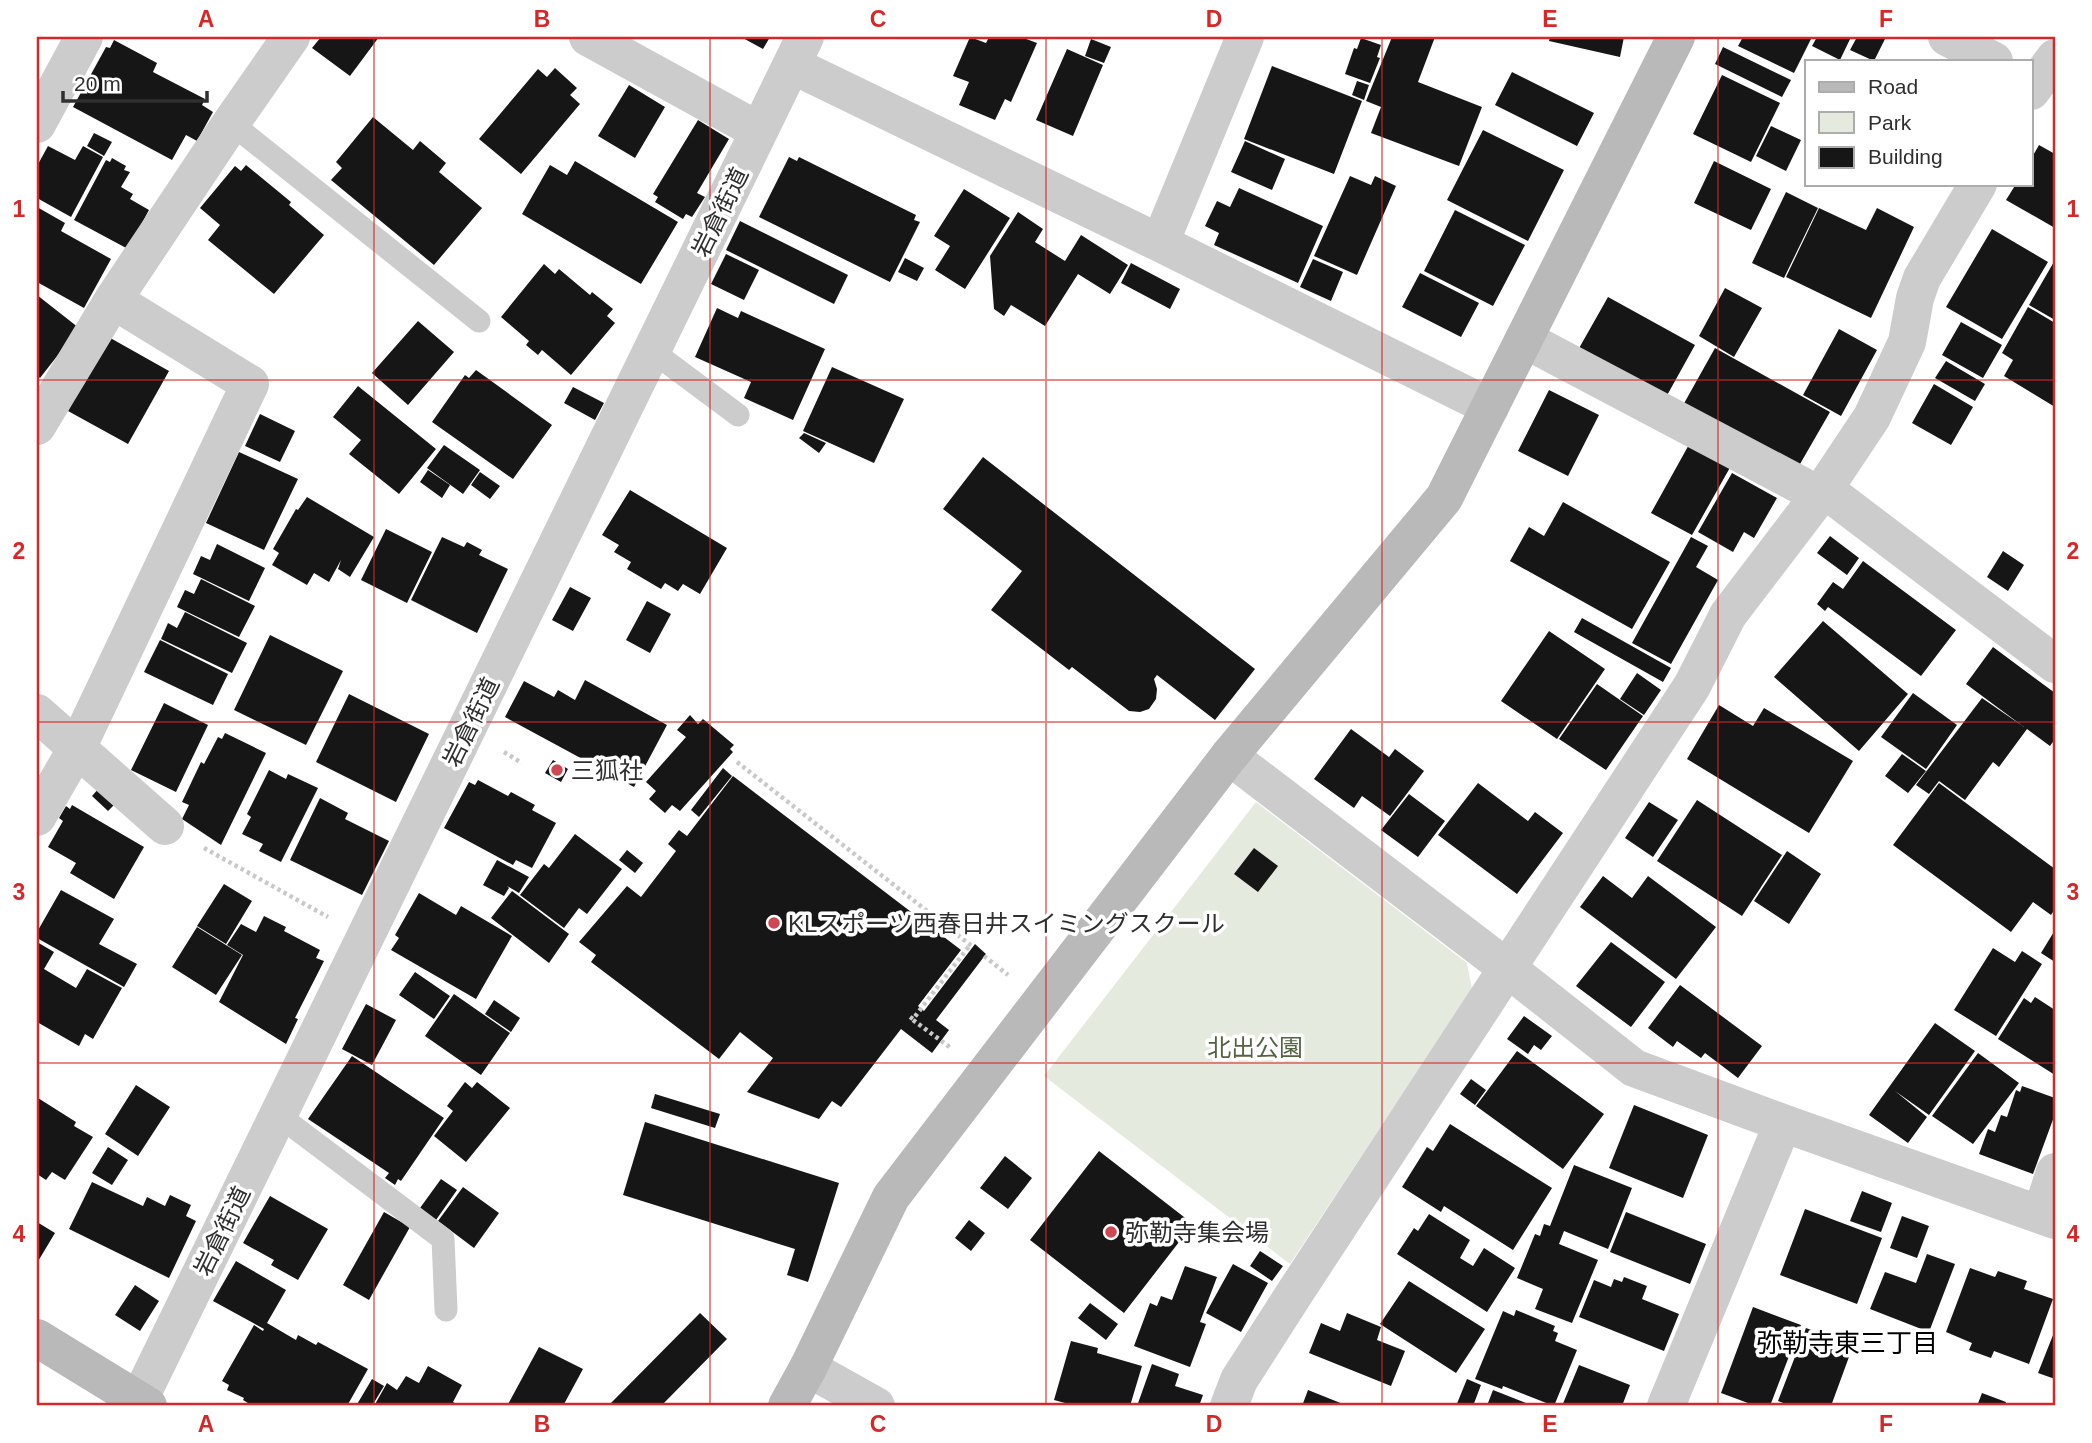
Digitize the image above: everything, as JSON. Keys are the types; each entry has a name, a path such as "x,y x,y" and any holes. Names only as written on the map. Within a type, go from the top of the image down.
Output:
{"street":[{"path":"37,124 85,37"},
{"path":"37,426 113,300 291,37"},
{"path":"587,37 759,131"},
{"path":"1160,243 1245,37"},
{"path":"788,1406 891,1197 1229,756 1444,498 1676,37"},
{"path":"1947,37 1992,60"},
{"path":"799,51 1160,243 1490,407"},
{"name":"岩倉街道","path":"141,1404 278,1115 799,51"},
{"path":"1229,1406 1239,1380 1692,687 1728,615 1821,492 1872,417 1907,342 1915,298 1922,278 1977,186"},
{"path":"37,817 77,748 250,384 113,300"},
{"path":"1524,339 1821,492 2055,664"},
{"path":"37,713 165,826"},
{"path":"1229,756 1634,1068 2048,1217 2055,1172"},
{"path":"1674,1404 1783,1123"},
{"path":"37,1338 141,1404"},
{"path":"808,1368 876,1406"}],"lane":[{"path":"231,123 479,321"},
{"path":"652,351 738,415"},
{"path":"278,1115 443,1238 446,1310"}],"path":[{"path":"737,762 971,946 911,1018 930,1031"},
{"path":"165,826 365,938"}],"green space":[{"name":"北出公園","path":"1256,802 1467,963 1472,989 1290,1264 1044,1076"}],"building":[{"path":"321,37 379,37 350,76 312,48"},
{"path":"741,37 770,37 763,49"},
{"path":"970,37 986,43 989,37 1021,37 1037,43 1011,102 1005,99 995,120 959,105 969,82 953,76"},
{"path":"1392,37 1435,37 1418,82 1482,107 1459,166 1371,133 1381,107 1366,101"},
{"path":"1550,37 1624,37 1620,57 1549,41"},
{"path":"1743,37 1812,37 1794,73 1738,46"},
{"path":"1817,37 1851,37 1840,60 1812,46"},
{"path":"1857,37 1886,37 1874,60 1850,50"},
{"path":"1361,38 1381,45 1377,57 1380,58 1370,83 1345,74 1354,48 1357,49"},
{"path":"1091,39 1111,47 1104,63 1085,56"},
{"path":"114,40 157,63 153,72 205,99 202,105 213,112 197,141 186,135 172,160 73,107 106,47 110,48"},
{"path":"1723,47 1791,80 1782,97 1715,64"},
{"path":"1067,49 1103,65 1073,136 1036,120"},
{"path":"1272,66 1362,101 1334,174 1244,139"},
{"path":"555,68 577,88 570,95 580,104 521,174 479,139 538,69 547,77"},
{"path":"1512,72 1594,113 1577,146 1495,105"},
{"path":"1722,75 1780,103 1751,162 1693,134"},
{"path":"1357,81 1369,85 1364,100 1352,95"},
{"path":"629,85 665,107 635,158 598,136"},
{"path":"373,117 413,150 420,141 446,163 439,172 482,208 434,265 331,180 342,168 336,162"},
{"path":"698,120 729,139 697,193 705,197 692,217 686,214 683,219 655,202 658,197 653,194"},
{"path":"1771,126 1801,140 1786,171 1756,156"},
{"path":"1483,130 1564,170 1528,241 1447,200"},
{"path":"94,133 112,142 104,156 87,146"},
{"path":"1245,141 1285,159 1272,190 1231,172"},
{"path":"2039,145 2055,154 2055,228 2006,200 2015,186 2032,186 2032,157"},
{"path":"48,146 75,160 83,146 103,157 71,217 37,198 37,166"},
{"path":"789,157 797,161 799,157 916,215 914,220 920,222 890,282 759,217"},
{"path":"112,158 126,166 124,170 130,172 121,187 133,194 130,199 149,210 128,249 74,220 106,160 110,162"},
{"path":"575,161 678,222 641,284 522,214 550,165 567,175"},
{"path":"1714,161 1771,189 1751,230 1694,203"},
{"path":"246,165 291,202 289,205 324,235 274,294 208,240 220,225 200,208 235,166 241,171"},
{"path":"1350,176 1371,185 1375,176 1396,186 1357,275 1314,256"},
{"path":"1239,188 1323,226 1298,283 1214,245 1219,233 1205,226 1217,201 1230,207"},
{"path":"964,189 1010,218 965,289 935,270 950,246 934,236"},
{"path":"1786,192 1818,208 1784,278 1752,263"},
{"path":"37,207 65,223 61,231 111,259 84,308 37,282"},
{"path":"1819,208 1866,230 1877,208 1914,227 1871,318 1786,277"},
{"path":"1455,210 1525,245 1493,306 1424,271"},
{"path":"1018,212 1043,229 1035,242 1065,261 1081,235 1128,265 1110,294 1078,274 1045,326 1011,305 1004,316 994,309 990,256"},
{"path":"740,221 848,275 834,304 726,250"},
{"path":"1992,229 2048,262 2002,339 1946,307"},
{"path":"726,254 759,270 744,300 711,284"},
{"path":"905,258 924,268 917,281 898,272"},
{"path":"1313,259 1343,272 1331,301 1300,287"},
{"path":"2055,260 2055,320 2029,305"},
{"path":"1131,263 1180,289 1170,309 1121,283"},
{"path":"544,264 555,274 559,269 590,295 592,292 613,309 607,316 615,323 571,375 542,350 538,355 526,345 529,341 501,317"},
{"path":"1420,273 1479,303 1461,337 1402,307"},
{"path":"1725,288 1762,308 1734,357 1699,336"},
{"path":"37,295 79,328 40,378 37,375"},
{"path":"1608,297 1695,345 1665,399 1578,350"},
{"path":"2028,307 2055,323 2055,407 2004,376 2013,360 2002,353"},
{"path":"717,308 738,318 741,311 825,349 793,420 744,398 751,382 695,357"},
{"path":"418,321 454,352 408,405 372,373"},
{"path":"1961,322 2002,345 1983,378 1942,355"},
{"path":"1839,329 1877,350 1841,416 1803,395"},
{"path":"105,335 169,371 128,444 68,411"},
{"path":"1715,348 1830,412 1796,471 1682,407"},
{"path":"1946,361 1985,384 1975,401 1935,378"},
{"path":"832,367 904,399 874,463 803,431"},
{"path":"476,370 552,425 513,479 432,422 465,375 469,378"},
{"path":"1934,384 1973,407 1951,445 1912,423"},
{"path":"358,386 436,449 399,494 349,454 361,440 333,417"},
{"path":"573,387 604,403 595,420 564,403"},
{"path":"1549,390 1599,415 1568,476 1518,451"},
{"path":"260,414 295,431 280,462 245,446"},
{"path":"804,433 826,443 819,453 799,438"},
{"path":"1691,441 1732,464 1692,535 1651,513"},
{"path":"444,445 480,470 463,494 427,468"},
{"path":"239,452 298,479 264,550 206,523"},
{"path":"983,457 1255,669 1215,720 1157,675 1154,679 1156,699 1149,709 1129,711 1072,667 1069,670 991,610 1022,571 943,509"},
{"path":"428,470 450,485 442,498 420,482"},
{"path":"480,472 500,486 490,499 471,485"},
{"path":"1732,473 1777,498 1754,538 1744,532 1733,552 1698,532"},
{"path":"630,490 727,548 700,594 683,584 678,591 665,583 661,589 627,569 631,562 614,552 619,545 602,535"},
{"path":"307,497 374,537 350,577 338,569 341,560 329,582 314,573 307,585 272,565 279,553 273,549 296,509 298,510"},
{"path":"1563,502 1670,562 1632,629 1510,561 1529,527 1544,536"},
{"path":"386,529 432,552 407,603 361,580"},
{"path":"1830,536 1859,558 1847,575 1817,553"},
{"path":"442,537 464,547 467,542 482,550 479,555 508,569 477,633 411,600"},
{"path":"1691,537 1708,546 1696,567 1718,580 1671,664 1632,643"},
{"path":"217,544 265,568 249,601 193,574 201,556 210,560"},
{"path":"2003,551 2024,565 2008,591 1987,577"},
{"path":"1863,561 1956,630 1921,676 1828,607 1825,611 1817,604 1833,582 1843,589"},
{"path":"201,579 255,606 239,637 177,607 185,590 194,594"},
{"path":"570,587 591,598 573,631 552,620"},
{"path":"647,601 671,614 650,653 626,640"},
{"path":"185,612 247,643 232,673 161,639 168,623 177,628"},
{"path":"1582,618 1671,668 1663,682 1574,632"},
{"path":"1823,621 1908,694 1859,751 1774,677"},
{"path":"1549,631 1605,669 1557,739 1501,701"},
{"path":"270,635 343,671 306,745 234,710"},
{"path":"160,640 228,674 213,705 144,672"},
{"path":"1993,647 2055,693 2055,739 2050,746 2027,729 1999,767 1993,762 1965,800 1939,781 1929,794 1916,785 1982,698 2024,727 1966,684"},
{"path":"1637,673 1661,690 1644,715 1620,699"},
{"path":"585,680 667,725 634,787 505,717 524,681 554,697 558,690 575,700"},
{"path":"1597,684 1643,716 1606,770 1559,739"},
{"path":"1913,693 1957,725 1926,769 1881,737"},
{"path":"349,694 429,734 396,802 316,762"},
{"path":"164,703 208,725 176,792 131,770"},
{"path":"1719,705 1753,726 1764,708 1853,761 1809,833 1687,759"},
{"path":"690,715 698,724 703,719 734,745 730,749 733,752 680,811 672,805 665,813 649,799 656,791 646,782 686,737 677,730"},
{"path":"1351,729 1389,757 1395,749 1424,771 1390,816 1362,796 1354,808 1314,779"},
{"path":"225,733 266,753 221,845 182,819 189,805 182,802 201,762 204,764 218,737 222,739"},
{"path":"1902,754 1926,771 1908,793 1885,776"},
{"path":"553,760 568,769 561,782 545,773"},
{"path":"723,768 732,776 699,817 691,810"},
{"path":"269,770 286,779 288,774 318,788 281,862 259,851 263,844 242,834 251,817 247,814"},
{"name":"KLスポーツ西春日井スイミングスクール","path":"733,776 961,950 918,1006 924,1011 975,944 986,954 936,1020 949,1030 932,1053 901,1029 841,1107 832,1101 819,1119 747,1092 773,1058 740,1032 719,1059 591,962 596,955 579,942 627,886 641,897 676,851 668,844 679,830 687,836"},
{"path":"478,780 508,796 511,792 535,805 532,810 556,823 532,868 516,860 513,865 444,828 469,782 475,785"},
{"path":"1478,783 1528,821 1535,812 1563,833 1517,894 1438,835"},
{"path":"1939,783 2055,869 2055,909 2051,915 2033,902 2011,932 1893,845"},
{"path":"100,787 116,803 108,811 92,796"},
{"path":"1409,794 1445,821 1418,857 1381,830"},
{"path":"320,798 348,813 345,819 389,841 362,895 290,860"},
{"path":"1697,800 1782,855 1742,916 1657,861"},
{"path":"1649,802 1678,820 1653,857 1625,838"},
{"path":"72,805 144,847 114,899 70,873 76,863 48,847 63,821 59,818 66,806 70,809"},
{"path":"575,834 622,869 587,914 579,908 564,928 520,895 544,864 549,868"},
{"path":"1254,848 1278,866 1258,892 1234,874"},
{"path":"627,850 643,863 635,873 619,860"},
{"path":"1787,851 1821,874 1789,924 1754,901"},
{"path":"497,860 529,877 519,893 507,886 509,888 504,896 483,885"},
{"path":"1603,876 1632,898 1648,876 1716,927 1676,979 1580,907"},
{"path":"224,884 252,901 226,944 197,926"},
{"path":"61,890 114,919 99,944 137,964 124,987 37,938 37,932"},
{"path":"512,891 569,934 549,963 491,918"},
{"path":"419,893 456,915 461,906 512,936 476,999 391,950 399,938 395,935"},
{"path":"264,916 286,927 284,931 320,950 316,958 324,961 295,1018 298,1019 286,1044 219,1002 243,955 227,945 241,924 256,932"},
{"path":"197,927 242,955 216,995 172,967"},
{"path":"2055,930 2055,962 2041,953"},
{"path":"37,942 54,952 44,969 76,988 87,969 122,988 93,1039 85,1034 79,1046 37,1022"},
{"path":"1611,942 1665,982 1631,1027 1576,986"},
{"path":"1993,948 2015,962 2022,951 2042,964 1996,1036 1954,1010"},
{"path":"415,972 450,996 434,1019 399,995"},
{"path":"1680,985 1762,1046 1738,1078 1705,1053 1701,1058 1677,1041 1673,1047 1648,1028"},
{"path":"454,994 510,1033 481,1075 425,1036"},
{"path":"2035,997 2055,1010 2055,1075 1998,1039 2024,998 2031,1003"},
{"path":"494,1000 520,1018 511,1032 485,1014"},
{"path":"366,1004 396,1020 372,1065 342,1049"},
{"path":"1524,1016 1552,1036 1541,1050 1534,1045 1528,1054 1507,1039"},
{"path":"1935,1023 1975,1051 1929,1115 1895,1091 1927,1117 1908,1143 1869,1115"},
{"path":"1517,1051 1604,1114 1563,1169 1476,1106"},
{"path":"1978,1053 2019,1083 1973,1144 1932,1116"},
{"path":"352,1056 444,1118 401,1181 398,1179 395,1185 385,1178 389,1173 308,1119"},
{"path":"1471,1079 1486,1090 1475,1105 1460,1094"},
{"path":"465,1082 472,1088 477,1082 510,1108 466,1162 434,1136 453,1111 447,1106"},
{"path":"136,1085 170,1107 138,1156 105,1134"},
{"path":"2022,1086 2055,1098 2055,1114 2033,1174 1979,1154 1988,1129 1995,1132 2001,1115 2007,1117 2016,1090 2020,1092"},
{"path":"655,1094 720,1114 715,1128 651,1108"},
{"path":"38,1098 76,1122 74,1126 93,1137 65,1180 52,1172 46,1180 37,1174"},
{"path":"1634,1105 1708,1135 1683,1198 1609,1168"},
{"path":"645,1122 839,1183 808,1282 787,1275 795,1249 623,1195"},
{"path":"1450,1124 1552,1188 1513,1250 1444,1206 1441,1212 1402,1187 1427,1147 1433,1151"},
{"path":"108,1147 128,1160 112,1185 92,1173"},
{"name":"弥勒寺集会場","path":"1099,1151 1193,1224 1124,1313 1030,1240"},
{"path":"1005,1156 1032,1178 1008,1209 980,1188"},
{"path":"1574,1165 1632,1188 1608,1249 1564,1231 1559,1244 1598,1260 1572,1323 1535,1309 1543,1289 1517,1278 1535,1234 1540,1236 1544,1224 1550,1226"},
{"path":"441,1179 457,1190 436,1220 420,1208"},
{"path":"92,1182 143,1206 147,1197 165,1206 170,1195 191,1205 186,1216 196,1221 169,1278 69,1229"},
{"path":"463,1187 499,1213 474,1248 438,1221"},
{"path":"1862,1191 1892,1203 1881,1232 1850,1221"},
{"path":"270,1196 328,1229 298,1280 271,1265 274,1260 243,1243"},
{"path":"1805,1209 1882,1238 1857,1304 1780,1275"},
{"path":"384,1212 410,1227 369,1300 343,1285"},
{"path":"1626,1212 1706,1244 1690,1284 1610,1252"},
{"path":"1429,1214 1470,1240 1460,1258 1473,1266 1484,1248 1515,1268 1487,1312 1397,1254 1414,1228 1418,1231"},
{"path":"1902,1216 1929,1226 1917,1258 1890,1248"},
{"path":"969,1220 985,1233 971,1251 955,1238"},
{"path":"37,1222 55,1233 37,1263"},
{"path":"1260,1251 1283,1266 1272,1281 1250,1266"},
{"path":"1927,1254 1955,1264 1929,1332 1870,1309 1885,1272 1916,1283"},
{"path":"236,1261 286,1290 267,1323 296,1340 298,1335 316,1345 318,1342 368,1369 347,1406 253,1406 227,1390 229,1385 222,1381 254,1325 263,1331 264,1329 213,1301"},
{"path":"1233,1264 1268,1283 1241,1332 1206,1313"},
{"path":"1185,1266 1217,1277 1200,1322 1206,1324 1190,1367 1134,1346 1150,1303 1157,1306 1161,1296 1172,1300"},
{"path":"1970,1268 1995,1277 1998,1271 2027,1281 2024,1289 2053,1299 2029,1364 1994,1351 1991,1358 1969,1350 1972,1343 1946,1332"},
{"path":"1624,1277 1647,1286 1642,1299 1679,1314 1664,1351 1579,1317 1594,1280 1611,1287 1614,1279 1622,1282"},
{"path":"1409,1281 1485,1329 1456,1373 1380,1324"},
{"path":"135,1285 159,1301 140,1331 115,1315"},
{"path":"1090,1303 1118,1324 1106,1340 1078,1318"},
{"path":"1753,1307 1801,1325 1770,1406 1756,1406 1721,1393"},
{"path":"1516,1310 1555,1326 1553,1331 1558,1333 1555,1341 1577,1350 1554,1406 1503,1386 1502,1389 1475,1379 1503,1311 1514,1316"},
{"path":"700,1313 727,1339 661,1406 610,1404"},
{"path":"1347,1313 1381,1327 1377,1340 1405,1351 1391,1386 1309,1353 1321,1323 1340,1331"},
{"path":"1806,1328 1853,1346 1831,1406 1791,1406 1778,1401"},
{"path":"2055,1330 2055,1379 2038,1373"},
{"path":"1071,1341 1098,1348 1097,1353 1142,1366 1130,1406 1076,1406 1054,1400"},
{"path":"539,1347 583,1369 563,1406 507,1406"},
{"path":"1152,1364 1179,1374 1175,1386 1203,1395 1199,1406 1137,1406"},
{"path":"1579,1365 1630,1385 1622,1406 1562,1406"},
{"path":"428,1366 462,1385 453,1402 460,1406 374,1406 387,1383 397,1390 406,1376 419,1383"},
{"path":"372,1379 384,1386 372,1406 356,1406"},
{"path":"1467,1379 1481,1385 1473,1406 1456,1406"},
{"path":"1308,1390 1348,1406 1302,1406"},
{"path":"1493,1390 1526,1403 1525,1406 1496,1406 1488,1403"},
{"path":"1982,1393 2006,1402 2005,1406 1977,1406"}],"place":[{"name":"三狐社","path":"557,770"},
{"name":"KLスポーツ西春日井スイミングスクール","path":"774,923"},
{"name":"弥勒寺集会場","path":"1111,1232"}],"district":[{"name":"弥勒寺東三丁目","path":"1847,1343"}]}
